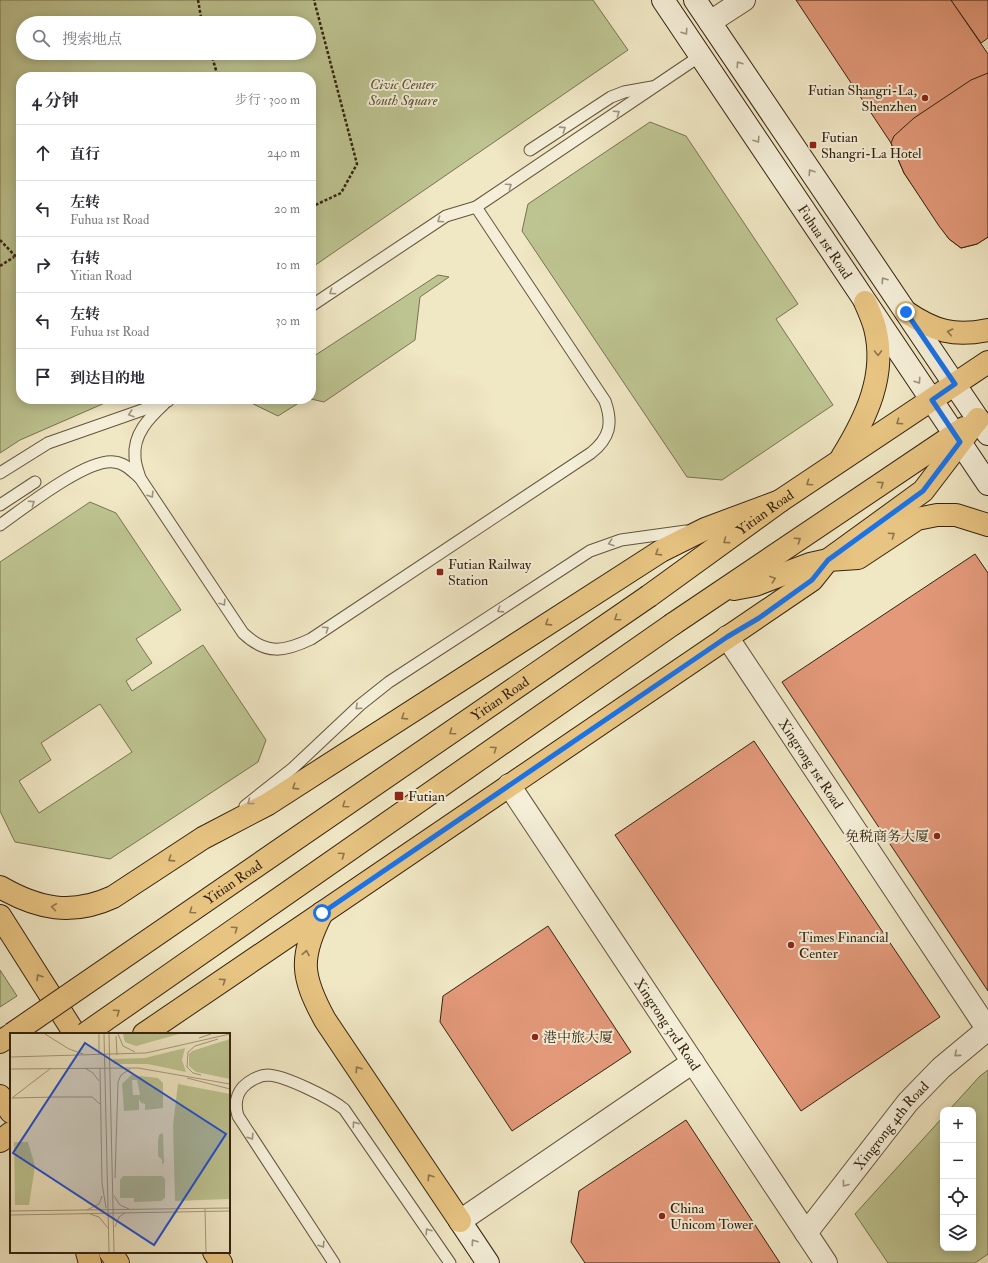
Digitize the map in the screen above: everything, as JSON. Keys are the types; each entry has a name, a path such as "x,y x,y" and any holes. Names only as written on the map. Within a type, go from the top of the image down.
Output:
{"main road":[{"path":"837,464 864,418 877,379 878,346 875,328 865,302"},
{"path":"906,312 922,323 953,333 972,333 988,330"},
{"name":"Yitian Road","path":"12,1033 649,596 780,501 988,362"},
{"path":"86,1033 673,624 957,438 985,422"},
{"path":"145,1033 727,637 759,618 812,580 828,560 923,491 957,438"},
{"path":"0,887 18,897 53,908 70,909 100,903 203,838 268,804 661,551 705,529 780,501"},
{"path":"722,592 755,585 828,560 858,558 917,519 937,515 956,515 988,525"},
{"path":"322,913 311,934 305,956 305,974 313,998 325,1020 460,1221"},
{"path":"0,916 74,1033"},
{"path":"174,1033 178,1025 202,994"},
{"name":"Yitian Road","path":"0,1042 10,1035"},
{"path":"0,1092 10,1085"},
{"path":"0,1096 10,1111"},
{"path":"0,1141 10,1134"},
{"path":"87,1253 90,1263"},
{"path":"111,1253 118,1263"},
{"path":"215,1253 221,1263"}],"street":[{"name":"Fuhua 1st Road","path":"663,0 988,484"},
{"name":"Fuhua 1st Road","path":"695,0 955,384 985,422"},
{"path":"710,22 744,0"},
{"name":"Xingrong 1st Road","path":"727,637 988,1029"},
{"name":"Xingrong 3rd Road","path":"509,786 826,1263"},
{"name":"Xingrong 4th Road","path":"806,1233 908,1102 941,1068 988,1029"},
{"path":"488,1263 460,1221 693,1062"}],"lane":[{"path":"316,303 446,216 476,207 700,56"},
{"path":"530,150 611,98 624,92 657,86"},
{"path":"0,525 79,471 97,463 114,462 127,466 140,478 243,633 254,644 271,649 283,649 298,646 311,639 598,447 609,432 609,412 605,401 476,207"},
{"path":"0,473 48,443 158,404"},
{"path":"140,478 134,456 138,436 149,418 165,404"},
{"path":"0,505 35,482"},
{"path":"203,838 294,768 360,705 388,682 590,551 621,540 705,529"},
{"path":"334,1263 238,1116 235,1105 238,1093 246,1084 261,1076 276,1077 323,1094 344,1110 450,1263"}],"path":[{"path":"198,0 201,16"},
{"path":"314,0 357,164 341,193 316,205"},
{"path":"213,60 217,72"},
{"path":"0,240 14,257 0,266"}],"green space":[{"name":"Civic Center South Square","path":"0,0 593,0 628,50 316,265 316,72 16,72 16,404 103,404 20,440 0,453"},
{"path":"650,122 686,136 798,304 776,319 833,405 722,480 687,477 522,231 528,204"},
{"path":"438,275 449,277 420,297 415,340 324,402 316,400 316,355"},
{"path":"253,404 297,404 278,416"},
{"path":"90,502 116,513 181,610 136,639 152,663 126,681 132,691 203,645 266,740 258,762 110,859 15,842 0,811 0,562","holes":["100,704 132,752 39,813 19,781 51,760 41,743"]},
{"path":"0,970 17,996 0,1007"},
{"path":"988,1070 988,1254 975,1263 888,1263 855,1214 940,1120 940,1251 976,1251 976,1107 952,1107 980,1076"}],"building":[{"name":"Futian Shangri-La, Shenzhen","path":"796,0 951,0 988,54 988,237 977,244 961,248 949,239 904,173 891,143"},
{"path":"951,0 988,0 988,38 981,43"},
{"path":"988,73 988,237 977,244 961,248 949,239 939,226 904,173 891,143 894,136 914,118 971,80"},
{"name":"免税商务大厦","path":"975,554 988,573 988,991 782,682"},
{"name":"Times Financial Center","path":"754,741 940,1017 801,1111 615,835"},
{"name":"港中旅大厦","path":"548,926 631,1052 512,1131 440,1022 443,996"},
{"name":"China Unicom Tower","path":"686,1120 780,1263 585,1263 571,1242 579,1191"}],"place":[{"name":"Futian Shangri-La, Shenzhen","path":"925,98"},
{"name":"Futian Shangri-La Hotel","path":"813,145"},
{"name":"Futian Railway Station","path":"440,572"},
{"name":"Futian","path":"399,796"},
{"name":"免税商务大厦","path":"937,836"},
{"name":"Times Financial Center","path":"791,945"},
{"name":"港中旅大厦","path":"535,1037"},
{"name":"China Unicom Tower","path":"662,1216"}],"route":[{"path":"322,913 727,637 759,618 812,580 828,560 923,491 960,442 932,400 955,384 906,312"}]}
